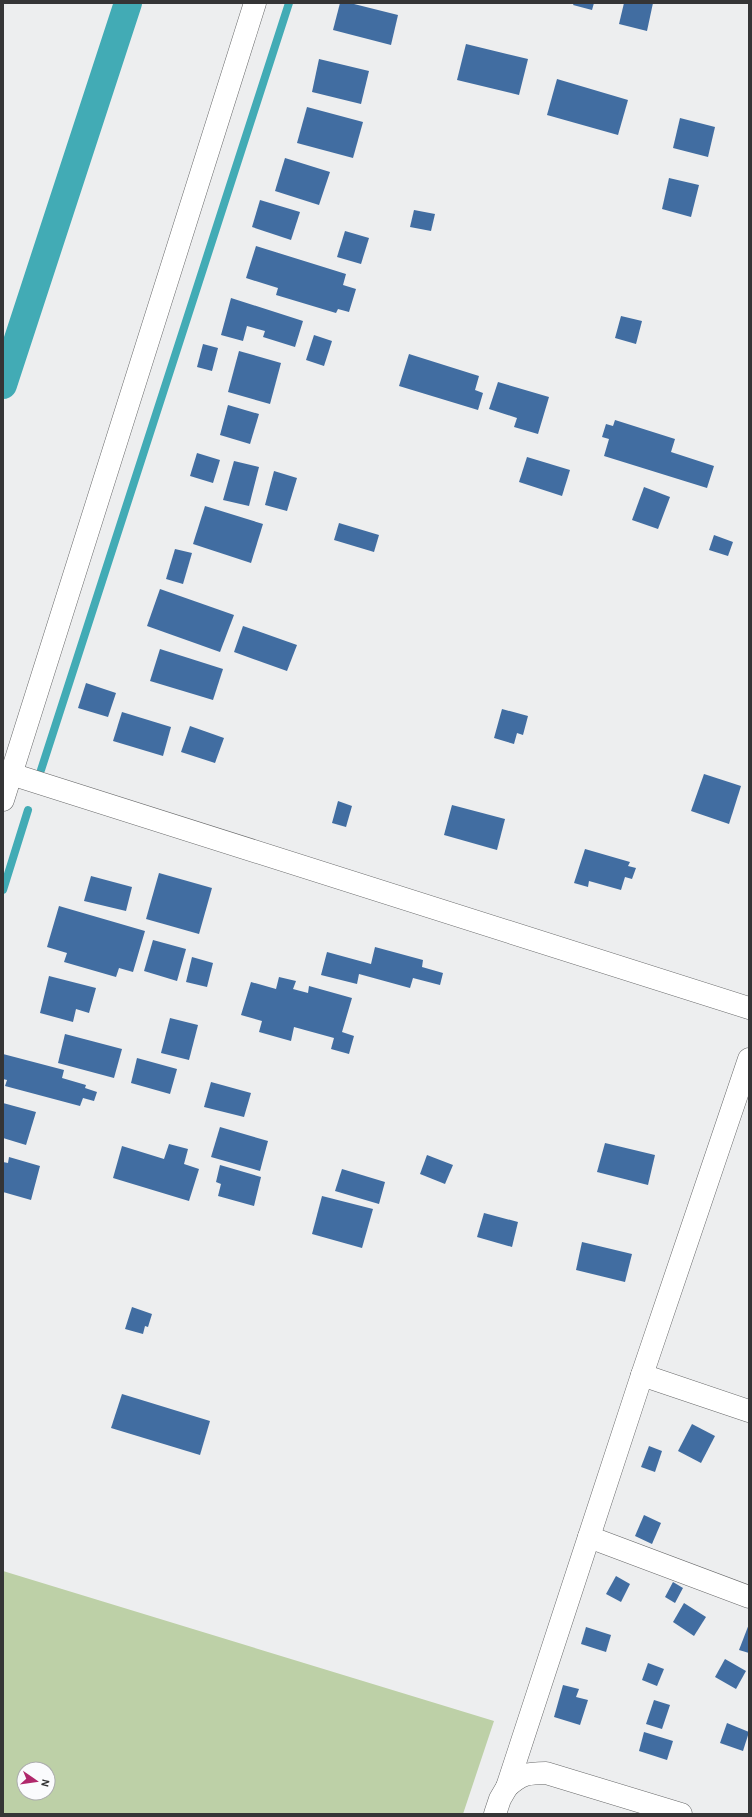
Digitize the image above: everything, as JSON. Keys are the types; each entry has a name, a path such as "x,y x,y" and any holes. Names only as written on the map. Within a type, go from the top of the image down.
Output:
{"street":[{"path":"3,800 7,774 255,3"},
{"path":"7,774 749,1008"},
{"path":"495,1814 500,1799 507,1787 642,1375 749,1059"},
{"path":"642,1375 749,1411"},
{"path":"589,1537 749,1597"},
{"path":"507,1787 517,1778 531,1773 546,1773 681,1814"}],"green space":[{"path":"3,1571 494,1721 463,1814 3,1814"}],"building":[{"path":"340,3 350,3 398,15 391,45 333,30"},
{"path":"574,3 594,3 592,10 573,5"},
{"path":"624,3 653,3 647,31 619,24"},
{"path":"466,44 528,59 519,95 457,80"},
{"path":"319,59 369,71 361,104 312,92"},
{"path":"557,79 628,100 618,135 547,115"},
{"path":"307,107 363,122 353,158 297,143"},
{"path":"680,118 715,127 708,157 673,148"},
{"path":"285,158 330,172 319,205 275,191"},
{"path":"669,178 699,185 691,217 662,209"},
{"path":"260,200 300,212 291,240 252,227"},
{"path":"414,210 435,214 431,231 410,227"},
{"path":"345,231 369,238 361,264 337,257"},
{"path":"256,246 346,274 343,285 356,289 349,312 338,309 336,313 276,295 278,288 246,278"},
{"path":"231,298 303,321 295,347 263,337 265,331 247,326 243,341 221,335"},
{"path":"621,316 642,321 636,344 615,338"},
{"path":"314,335 332,341 324,366 306,360"},
{"path":"203,344 218,348 212,371 197,367"},
{"path":"239,351 281,363 270,404 228,392"},
{"path":"409,354 479,376 475,390 483,393 478,410 399,386"},
{"path":"498,382 549,397 538,434 514,427 517,418 489,409"},
{"path":"228,405 259,414 250,444 220,435"},
{"path":"615,420 675,439 671,452 714,466 707,488 604,456 609,439 602,437 606,424 613,426"},
{"path":"197,453 220,460 213,483 190,476"},
{"path":"527,457 570,470 562,496 519,482"},
{"path":"234,461 259,467 249,506 223,500"},
{"path":"274,471 297,478 287,511 265,505"},
{"path":"644,487 670,497 658,529 632,520"},
{"path":"205,506 263,524 251,563 193,544"},
{"path":"339,523 379,535 374,552 334,540"},
{"path":"714,535 733,542 728,556 709,550"},
{"path":"175,549 192,553 183,584 166,579"},
{"path":"160,589 234,615 220,652 147,626"},
{"path":"243,626 297,645 287,671 234,652"},
{"path":"160,649 223,669 213,700 150,681"},
{"path":"86,683 116,693 108,717 78,708"},
{"path":"502,709 528,716 523,735 517,733 514,744 494,738"},
{"path":"122,712 171,727 163,756 113,741"},
{"path":"190,726 224,738 215,763 181,752"},
{"path":"704,774 741,786 729,824 691,811"},
{"path":"338,801 352,806 346,827 332,823"},
{"path":"452,805 505,819 497,850 444,835"},
{"path":"585,849 630,862 628,866 636,868 632,879 625,877 621,890 589,881 588,887 574,883"},
{"path":"159,873 212,888 199,934 146,919"},
{"path":"91,876 132,887 126,911 84,901"},
{"path":"59,906 145,931 133,972 119,968 116,977 64,962 67,953 47,947"},
{"path":"153,940 186,949 177,981 144,971"},
{"path":"375,947 423,960 422,967 443,973 440,985 413,978 410,988 359,974 357,984 321,975 327,952 371,964"},
{"path":"192,957 213,963 207,987 186,982"},
{"path":"49,976 96,988 89,1013 76,1009 73,1022 40,1013"},
{"path":"279,977 296,981 293,989 308,993 309,986 352,998 342,1032 354,1036 349,1054 331,1049 334,1038 294,1027 291,1041 259,1032 262,1021 241,1015 251,982 276,989"},
{"path":"170,1018 198,1025 189,1060 161,1053"},
{"path":"65,1034 122,1049 114,1078 58,1063"},
{"path":"3,1054 64,1070 62,1078 86,1085 85,1088 97,1092 94,1101 83,1098 80,1106 5,1086 7,1080 3,1079"},
{"path":"137,1058 177,1069 170,1094 131,1083"},
{"path":"211,1082 251,1093 244,1117 204,1107"},
{"path":"3,1103 36,1112 26,1145 3,1138"},
{"path":"220,1127 268,1141 260,1171 211,1157"},
{"path":"605,1143 655,1155 648,1185 597,1172"},
{"path":"169,1144 188,1149 184,1164 199,1169 189,1201 113,1178 122,1146 164,1159"},
{"path":"427,1155 453,1165 445,1184 420,1174"},
{"path":"9,1157 40,1166 31,1200 3,1192 3,1162 8,1163"},
{"path":"220,1165 261,1177 254,1206 218,1196 221,1184 216,1182"},
{"path":"342,1169 385,1182 379,1204 335,1191"},
{"path":"322,1196 373,1209 362,1248 312,1234"},
{"path":"484,1213 518,1222 512,1247 477,1237"},
{"path":"582,1242 632,1254 625,1282 576,1270"},
{"path":"132,1307 152,1314 148,1327 145,1326 143,1334 125,1329"},
{"path":"122,1394 210,1421 200,1455 111,1428"},
{"path":"692,1424 715,1436 701,1463 678,1451"},
{"path":"649,1446 662,1451 655,1472 641,1467"},
{"path":"644,1515 661,1523 652,1544 635,1536"},
{"path":"616,1576 630,1584 621,1602 606,1594"},
{"path":"673,1582 683,1588 675,1603 665,1597"},
{"path":"684,1603 706,1617 694,1636 673,1622"},
{"path":"749,1624 749,1653 739,1650"},
{"path":"586,1627 611,1635 606,1652 581,1644"},
{"path":"725,1659 746,1671 736,1689 715,1677"},
{"path":"648,1663 664,1669 657,1686 642,1680"},
{"path":"563,1685 579,1689 576,1697 588,1700 580,1725 554,1717"},
{"path":"654,1700 670,1705 662,1729 646,1724"},
{"path":"727,1723 749,1732 743,1751 720,1743"},
{"path":"644,1732 673,1741 667,1760 639,1751"}],"waterway":[{"path":"3,385 128,3"},
{"path":"41,770 289,3"},
{"path":"3,890 28,810"}]}
